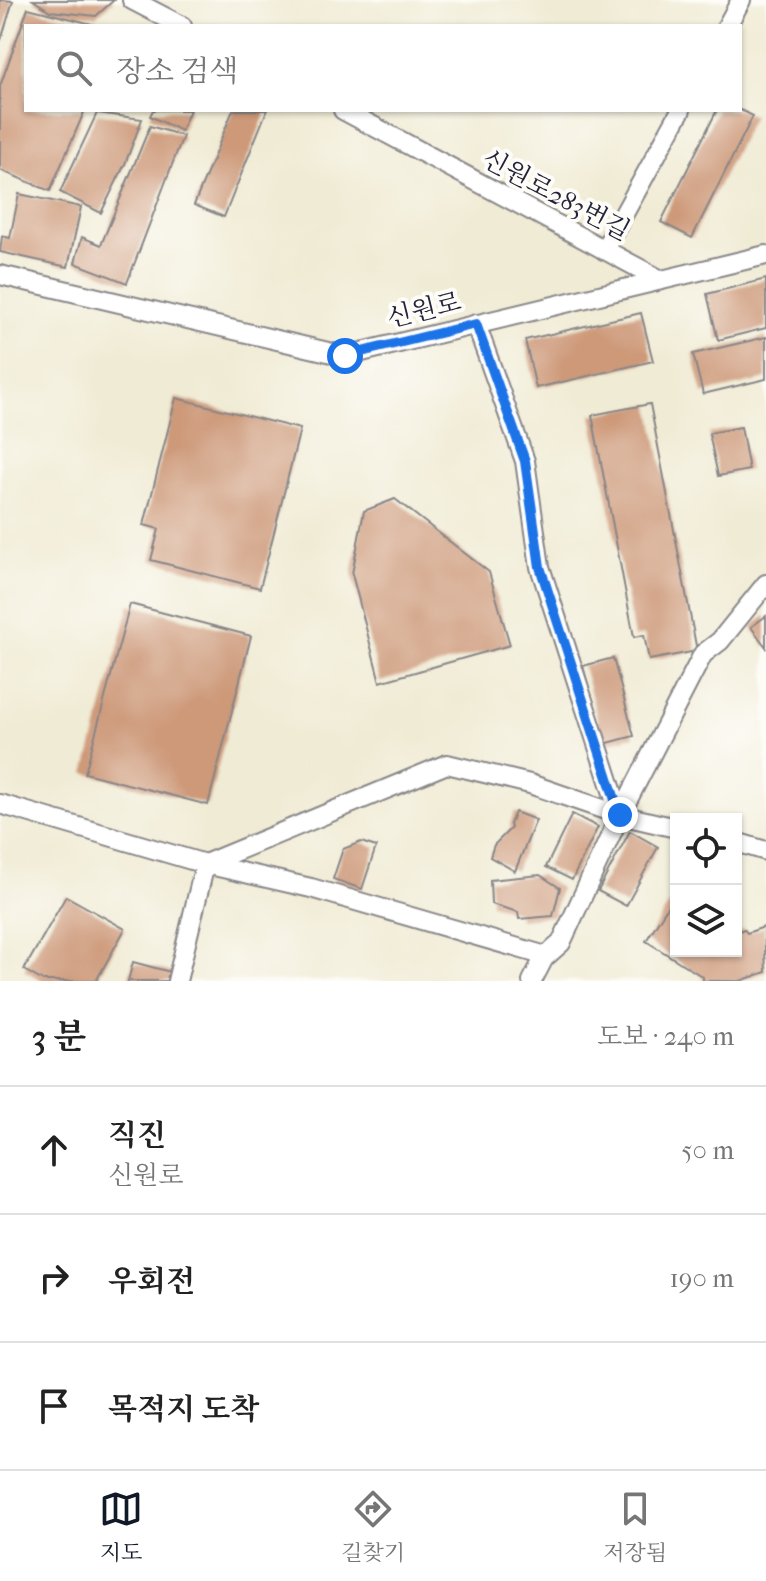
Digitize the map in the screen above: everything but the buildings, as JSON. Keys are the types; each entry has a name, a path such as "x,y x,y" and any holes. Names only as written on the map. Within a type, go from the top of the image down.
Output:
{"street":[{"path":"132,0 178,24"},
{"path":"728,24 734,1"},
{"name":"신원로283번길","path":"347,112 661,280"},
{"path":"604,250 680,112"},
{"name":"신원로","path":"0,275 345,356 766,255"},
{"path":"476,324 525,461 540,567 620,815"},
{"path":"532,981 546,956 561,943 620,815 703,654 720,641 766,584"},
{"path":"205,864 447,764 530,784 620,815 670,827"},
{"path":"0,804 205,864 311,888 546,956"},
{"path":"742,844 766,851"},
{"path":"177,981 205,864"}],"route":[{"path":"345,356 476,324 525,461 540,567 620,815"}]}
